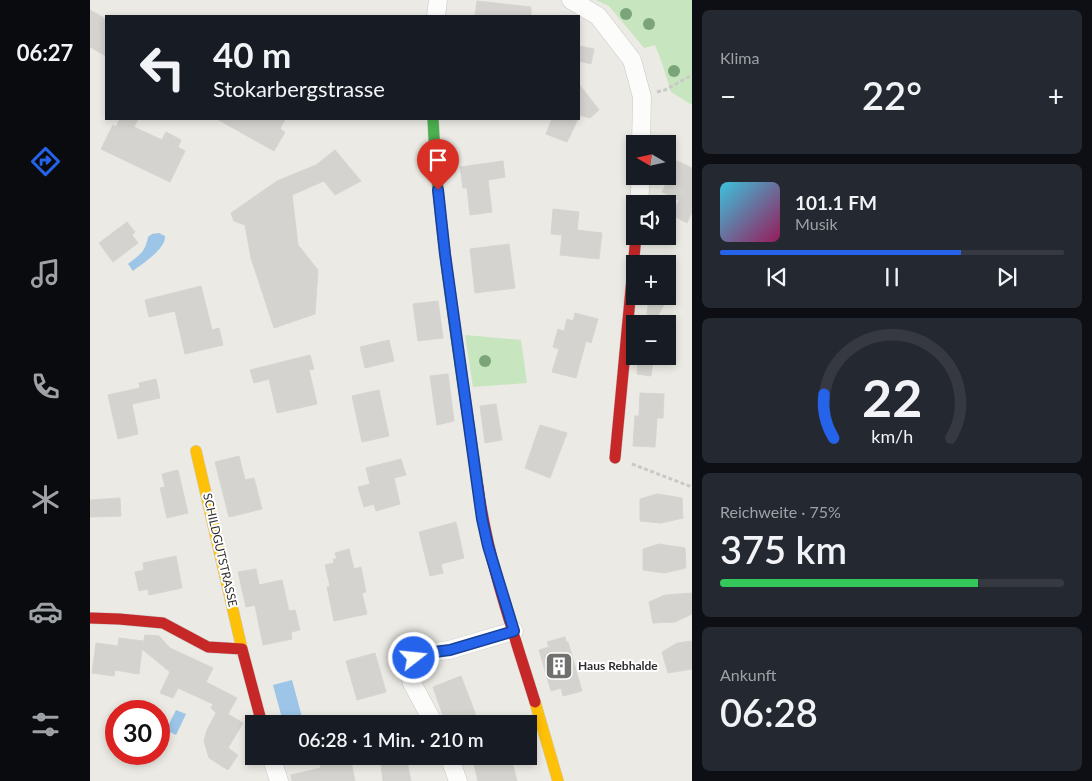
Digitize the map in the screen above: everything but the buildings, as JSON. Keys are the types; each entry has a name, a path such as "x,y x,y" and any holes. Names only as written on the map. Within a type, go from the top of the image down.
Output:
{"street":[{"path":"436,15 438,0"},
{"path":"571,0 598,16 632,60 642,97 641,135"},
{"path":"434,120 436,169 445,254 482,519 488,546 558,781"},
{"path":"615,458 635,245"},
{"name":"SCHILDGUTSTRASSE","path":"196,451 242,649 260,715"},
{"path":"90,618 119,618 163,623 208,647 242,649"},
{"path":"429,715 412,683 408,670 414,658 426,653 450,650 514,631"},
{"path":"274,765 278,781"},
{"path":"453,765 458,781"}],"path":[{"path":"642,97 665,90 692,75"},
{"path":"615,458 692,487"}],"green space":[{"path":"596,0 692,0 692,105 671,92 655,45 644,48 609,6"},
{"path":"465,335 521,340 527,383 473,387"}],"water":[{"path":"159,233 165,236 162,246 133,271 128,264 144,250 148,237"},
{"path":"292,680 301,715 281,715 273,685"},
{"path":"176,710 186,714 176,735 170,732 170,722"}],"traffic: fast":[{"path":"433,120 445,257 478,487"}],"traffic: slow":[{"path":"196,451 242,649"},
{"path":"535,702 558,781"}],"traffic: jam":[{"path":"615,458 635,245"},
{"path":"478,487 482,515 495,569 535,702"},
{"path":"90,618 163,623 208,647 242,649 260,715"}],"place":[{"name":"Haus Rebhalde","path":"559,666"}],"route":[{"path":"414,658 426,653 450,650 514,631 488,546 482,519 445,254 438,190"}]}
